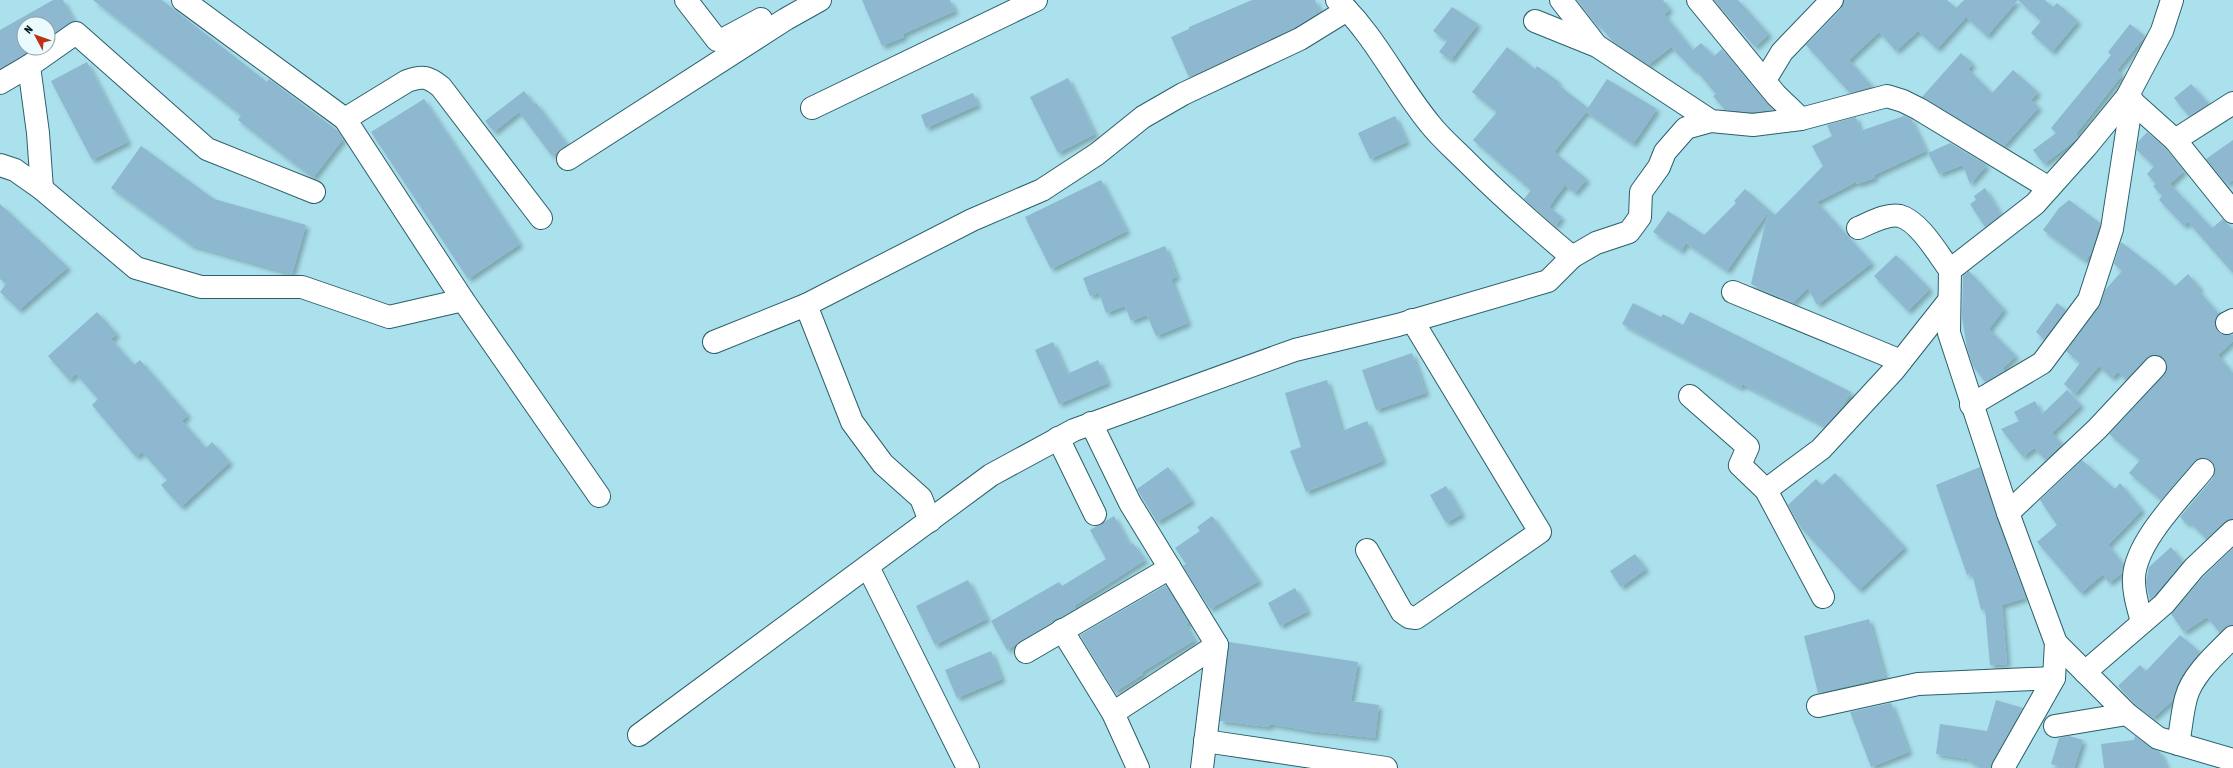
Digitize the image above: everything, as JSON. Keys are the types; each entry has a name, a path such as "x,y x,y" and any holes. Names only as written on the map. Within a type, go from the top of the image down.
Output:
{"street":[{"path":"183,0 345,119 463,300 599,496"},
{"path":"686,0 717,40 722,40 796,0"},
{"path":"568,159 786,19 820,0"},
{"path":"812,108 1036,0"},
{"path":"1561,0 1597,46"},
{"path":"1698,0 1776,95 1802,119"},
{"path":"1765,80 1782,52 1832,0"},
{"path":"1950,270 2035,204 2129,99 2162,31 2172,0"},
{"path":"714,342 806,305 972,220 1042,190 1097,154 1150,113 1183,94 1300,39 1342,5 1431,126 1517,211 1572,257"},
{"path":"1535,21 1597,46 1711,121"},
{"path":"0,83 30,66 76,33 207,149 314,192"},
{"path":"30,66 38,133 42,189"},
{"path":"345,119 407,81 417,77 431,79 441,87 540,218"},
{"path":"638,735 991,475 1058,438 1091,424 1295,350 1412,320 1548,281 1572,257 1596,243 1629,232 1640,217 1641,192 1659,167 1665,152 1686,128 1711,121 1753,125 1802,119 1887,96 1904,101 2048,188"},
{"path":"2129,99 2175,140 2230,202"},
{"path":"1971,405 2042,363 2089,300 2112,229 2129,99"},
{"path":"2175,140 2233,103"},
{"path":"0,165 15,170 42,189 136,268 200,287 302,287 388,317 463,300"},
{"path":"1858,228 1880,218 1899,216 1915,224 1950,270 1948,333 2008,513 2056,643 2054,678 2003,768"},
{"path":"1733,292 1901,361"},
{"path":"1766,490 1821,448 1901,361 1948,303"},
{"path":"806,305 852,422 883,464 921,498 930,521"},
{"path":"1367,550 1402,612 1409,617 1416,618 1540,532 1412,320"},
{"path":"2008,513 2097,429 2155,367"},
{"path":"1690,396 1748,447 1740,465 1766,490 1823,597"},
{"path":"1091,424 1130,503 1217,645 1202,768"},
{"path":"1058,438 1095,514"},
{"path":"2142,622 2134,590 2134,575 2141,552 2154,529 2203,470"},
{"path":"2085,672 2164,604 2194,568 2233,531"},
{"path":"868,567 968,768"},
{"path":"1026,652 1170,568"},
{"path":"1062,630 1112,713 1138,768"},
{"path":"2178,744 2186,698 2191,686 2208,664 2233,637"},
{"path":"2056,643 2128,714 2158,738 2178,744 2212,761 2233,760"},
{"path":"1112,713 1217,645"},
{"path":"1818,706 1918,684 2054,678"},
{"path":"2055,726 2128,714"},
{"path":"1205,741 1386,768"}],"building":[{"path":"53,0 63,0 74,21 56,32 56,16 25,16"},
{"path":"93,0 162,0 267,82 269,79 338,131 343,139 313,178 238,120 241,115"},
{"path":"862,0 950,0 955,11 903,34 904,37 882,46"},
{"path":"1252,0 1315,0 1320,12 1294,28 1189,77 1171,37 1189,29 1189,27"},
{"path":"1577,0 1663,0 1670,9 1664,14 1693,50 1701,43 1714,56 1722,49 1773,110 1753,112 1725,110 1713,96 1716,94 1695,69 1694,71 1671,47 1648,65 1613,42 1600,26 1598,27"},
{"path":"1714,0 1738,0 1769,34 1755,47"},
{"path":"1844,0 1947,0 1956,8 1964,0 2018,0 1987,36 1966,17 1937,49 1918,31 1896,51 1879,32 1849,60 1872,86 1850,93 1806,45 1841,9"},
{"path":"2018,0 2045,0 2053,7 2057,3 2078,21 2052,52 2031,33 2041,21"},
{"path":"1452,7 1478,24 1451,60 1439,52 1447,41 1433,31"},
{"path":"16,21 16,56 20,56 0,69 0,30"},
{"path":"2130,24 2145,36 2117,70 2122,75 2076,134 2078,137 2077,139 2044,164 2033,150 2056,133 2051,128 2111,55 2108,52"},
{"path":"1507,47 1535,69 1537,66 1559,82 1557,84 1588,108 1607,79 1657,109 1633,144 1586,112 1554,152 1587,179 1575,193 1565,185 1549,207 1562,217 1555,226 1524,199 1531,190 1473,140 1497,112 1472,92"},
{"path":"1961,53 1973,64 1968,69 1992,93 2013,70 2038,92 2031,100 2039,107 2004,146 1922,97"},
{"path":"87,62 128,142 92,160 51,81"},
{"path":"1068,78 1095,134 1058,153 1030,97"},
{"path":"2191,84 2209,104 2189,116 2174,98"},
{"path":"524,91 534,104 536,103 567,144 552,156 519,112 494,132 485,121"},
{"path":"973,93 978,105 926,128 921,115"},
{"path":"424,99 520,244 468,279 371,132"},
{"path":"1395,116 1407,142 1370,159 1358,133"},
{"path":"1904,116 1911,119 1926,151 1874,175 1875,178 1857,184 1856,182 1817,202 1872,263 1817,305 1808,288 1793,303 1751,284 1768,212 1727,271 1686,243 1681,251 1653,232 1668,211 1704,235 1736,203 1734,201 1745,189 1775,215 1823,166 1812,146 1832,136 1827,125 1856,117 1860,131"},
{"path":"2147,132 2166,149 2184,171 2170,184 2212,228 2223,219 2233,230 2233,273 2188,222 2184,226 2159,200 2162,196 2153,186 2156,184 2147,174 2154,166 2137,150 2138,142"},
{"path":"2233,140 2233,180 2227,184 2206,159"},
{"path":"1950,143 1987,165 1970,184 1963,165 1939,174 1928,153"},
{"path":"141,146 214,199 306,225 292,274 191,245 111,188"},
{"path":"1101,180 1127,231 1051,269 1025,217"},
{"path":"1985,188 2001,215 1985,227 1970,204 1976,200 1974,196"},
{"path":"2069,200 2100,223 2091,253 2085,261 2043,230 2059,208"},
{"path":"0,204 68,267 19,310 0,292 6,284 0,279"},
{"path":"2121,242 2155,268 2175,286 2188,274 2200,288 2198,290 2219,314 2215,322 2216,329 2220,334 2233,335 2233,341 2218,355 2233,373 2233,519 2224,522 2207,539 2189,522 2187,524 2180,517 2213,478 2215,466 2211,461 2205,458 2194,462 2161,500 2129,473 2140,460 2109,434 2164,375 2167,364 2164,358 2158,355 2151,355 2126,379 2118,372 2112,378 2099,366 2075,394 2064,384 2080,363 2066,351 2099,307 2105,290 2122,271 2114,264"},
{"path":"1165,246 1177,277 1171,279 1188,323 1156,336 1147,315 1131,321 1125,306 1106,313 1099,293 1090,296 1083,278"},
{"path":"1896,255 1930,289 1908,311 1874,276"},
{"path":"1969,271 2004,309 1989,329 2016,356 2003,368 2004,371 1985,382 1973,366 1967,348 1962,317 1963,275"},
{"path":"1633,303 1661,317 1663,314 1683,325 1690,312 1851,392 1843,406 1825,426 1742,384 1741,388 1622,324"},
{"path":"2057,303 2066,310 2044,339 2036,332"},
{"path":"97,312 117,334 111,339 134,365 140,360 188,415 182,421 206,448 212,442 230,462 181,507 161,485 167,480 142,452 136,457 92,405 98,399 76,374 69,380 48,356"},
{"path":"1053,342 1067,374 1098,360 1108,383 1059,404 1035,350"},
{"path":"1412,353 1426,393 1376,410 1362,370"},
{"path":"1327,380 1342,431 1367,421 1383,461 1306,492 1290,451 1301,447 1285,393"},
{"path":"2067,390 2081,405 2052,433 2062,444 2046,460 2034,448 2023,457 2001,429 2019,421 2014,412 2035,401 2042,414"},
{"path":"2082,460 2115,489 2120,483 2142,510 2108,545 2124,565 2122,573 2109,583 2103,574 2081,593 2037,542 2057,525 2040,500"},
{"path":"1168,467 1192,501 1157,522 1137,489"},
{"path":"1980,467 2025,598 2002,605 2007,664 1990,665 1985,609 1981,610 1972,573 1967,575 1936,485"},
{"path":"1835,473 1905,547 1859,590 1801,528 1788,505 1816,479 1822,485"},
{"path":"1446,486 1462,514 1446,523 1430,495"},
{"path":"1114,516 1130,545 1133,543 1145,560 1074,606 1076,608 1007,650 991,621 1059,582 1062,586 1106,559 1090,530"},
{"path":"1212,516 1259,581 1210,609 1183,566 1186,564 1175,548 1200,531 1197,527"},
{"path":"2171,547 2183,562 2150,600 2146,582 2149,567"},
{"path":"2233,548 2233,625 2225,628 2220,633 2207,617 2184,632 2171,614 2203,577"},
{"path":"1635,554 1646,569 1621,587 1610,571"},
{"path":"968,580 987,619 935,645 916,606"},
{"path":"1166,585 1189,622 1186,624 1195,640 1142,672 1143,674 1115,692 1080,635"},
{"path":"1295,588 1308,611 1280,626 1268,603"},
{"path":"1869,619 1885,677 1818,693 1804,636"},
{"path":"2180,635 2200,652 2182,675 2173,700 2153,718 2137,706 2118,686 2140,665 2146,671"},
{"path":"1229,642 1358,662 1351,701 1379,705 1375,738 1310,731 1270,724 1269,727 1220,721"},
{"path":"991,651 1002,679 957,698 945,670"},
{"path":"1996,700 2023,708 1991,768 1980,768 1967,759 1936,754 1940,724 1987,731"},
{"path":"1891,703 1909,752 1871,767 1850,712"},
{"path":"2069,736 2083,740 2074,768 2064,768 2051,764 2059,738"},
{"path":"2135,736 2151,748 2160,752 2167,768 2104,768 2101,744 2134,740"}]}
